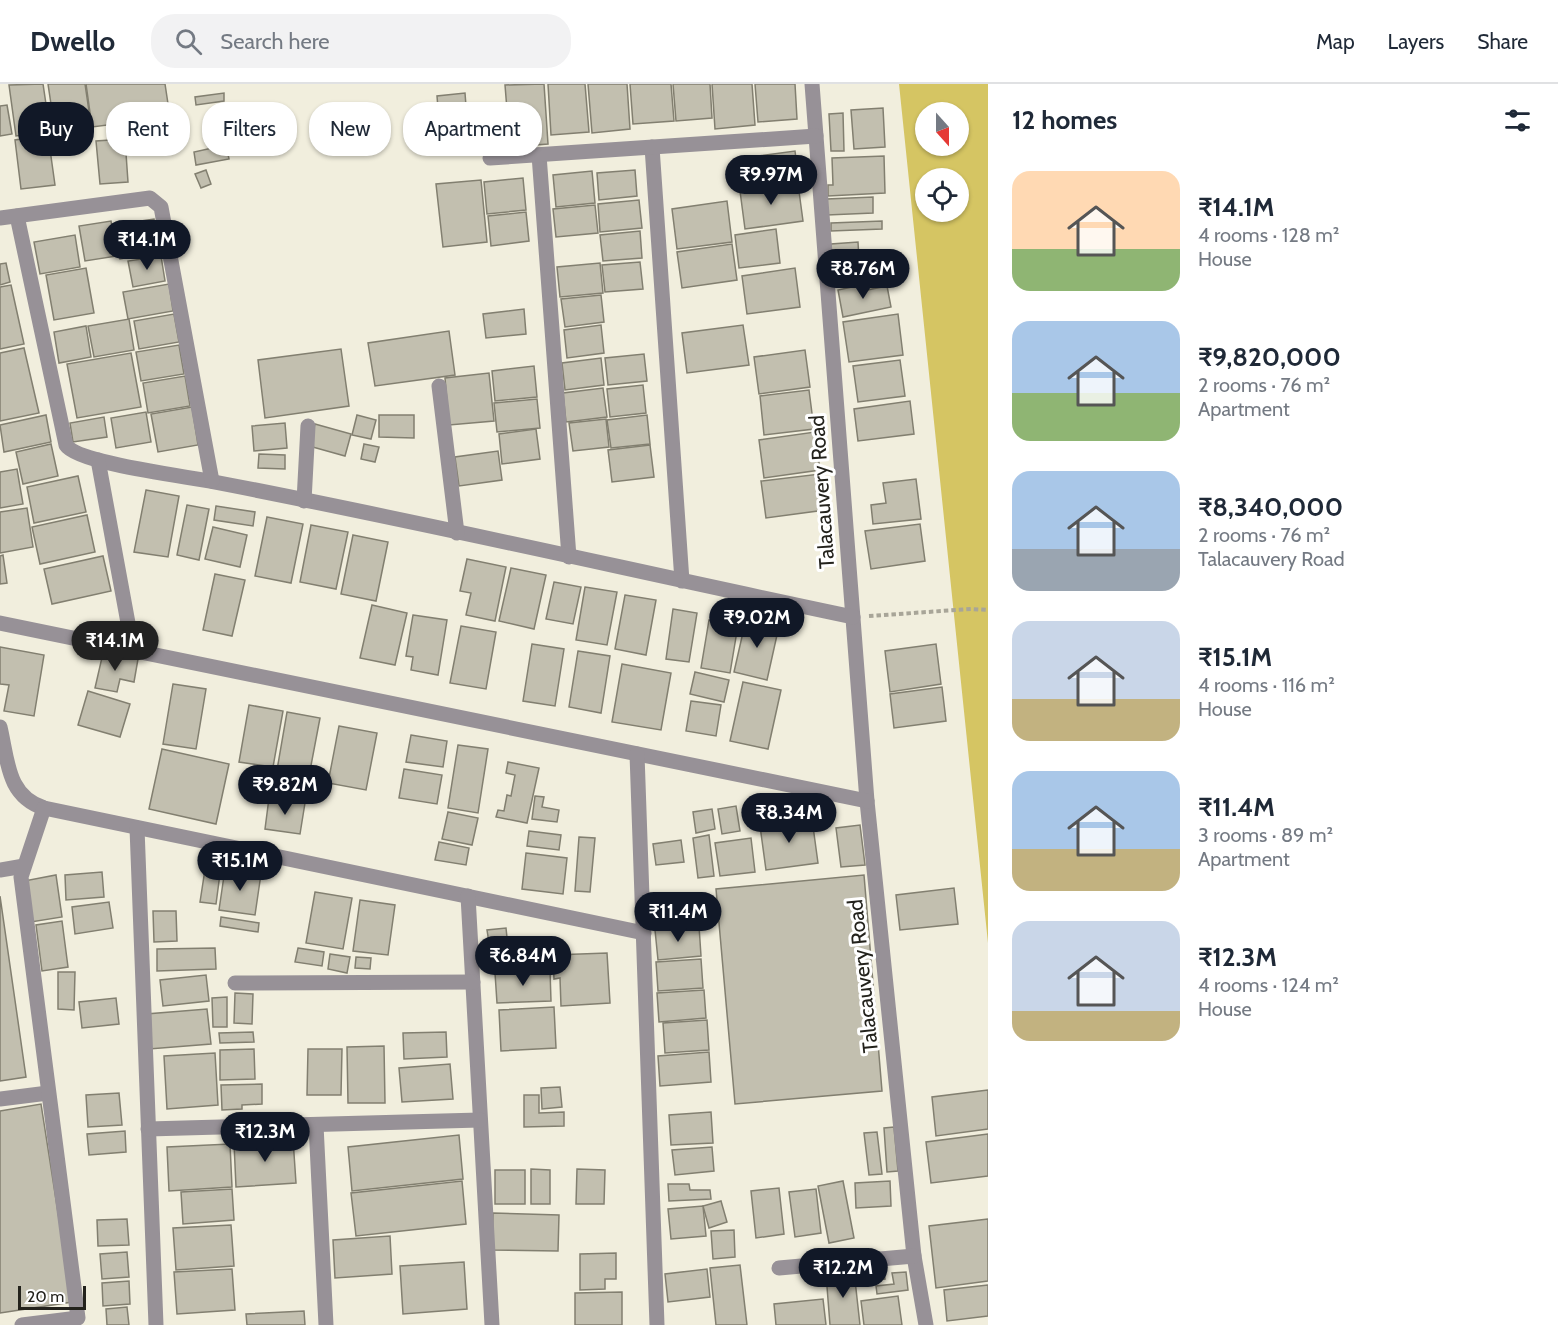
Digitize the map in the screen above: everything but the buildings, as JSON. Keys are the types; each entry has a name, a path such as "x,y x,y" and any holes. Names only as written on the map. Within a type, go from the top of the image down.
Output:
{"street":[{"name":"Talacauvery Road","path":"812,84 867,801 914,1256 926,1325"},
{"path":"542,155 816,136"},
{"path":"652,147 682,581"},
{"path":"490,158 523,156"},
{"path":"539,156 569,557"},
{"path":"0,218 150,198 161,207 212,482"},
{"path":"17,216 66,444 72,452 98,460 853,617"},
{"path":"439,386 457,534"},
{"path":"304,501 308,426"},
{"path":"98,460 133,650"},
{"path":"0,622 867,801"},
{"path":"0,728 16,788 29,803 44,808 644,933"},
{"path":"637,754 657,1325"},
{"path":"22,1325 78,1318 21,877 44,808"},
{"path":"138,828 156,1325"},
{"path":"0,870 24,866"},
{"path":"468,896 492,1325"},
{"path":"235,983 473,982"},
{"path":"0,1099 48,1093"},
{"path":"148,1129 480,1120"},
{"path":"316,1125 326,1325"},
{"path":"779,1268 914,1256"}],"path":[{"path":"853,617 971,609 988,610"}],"shaded area":[{"path":"899,84 988,84 988,943"}]}
